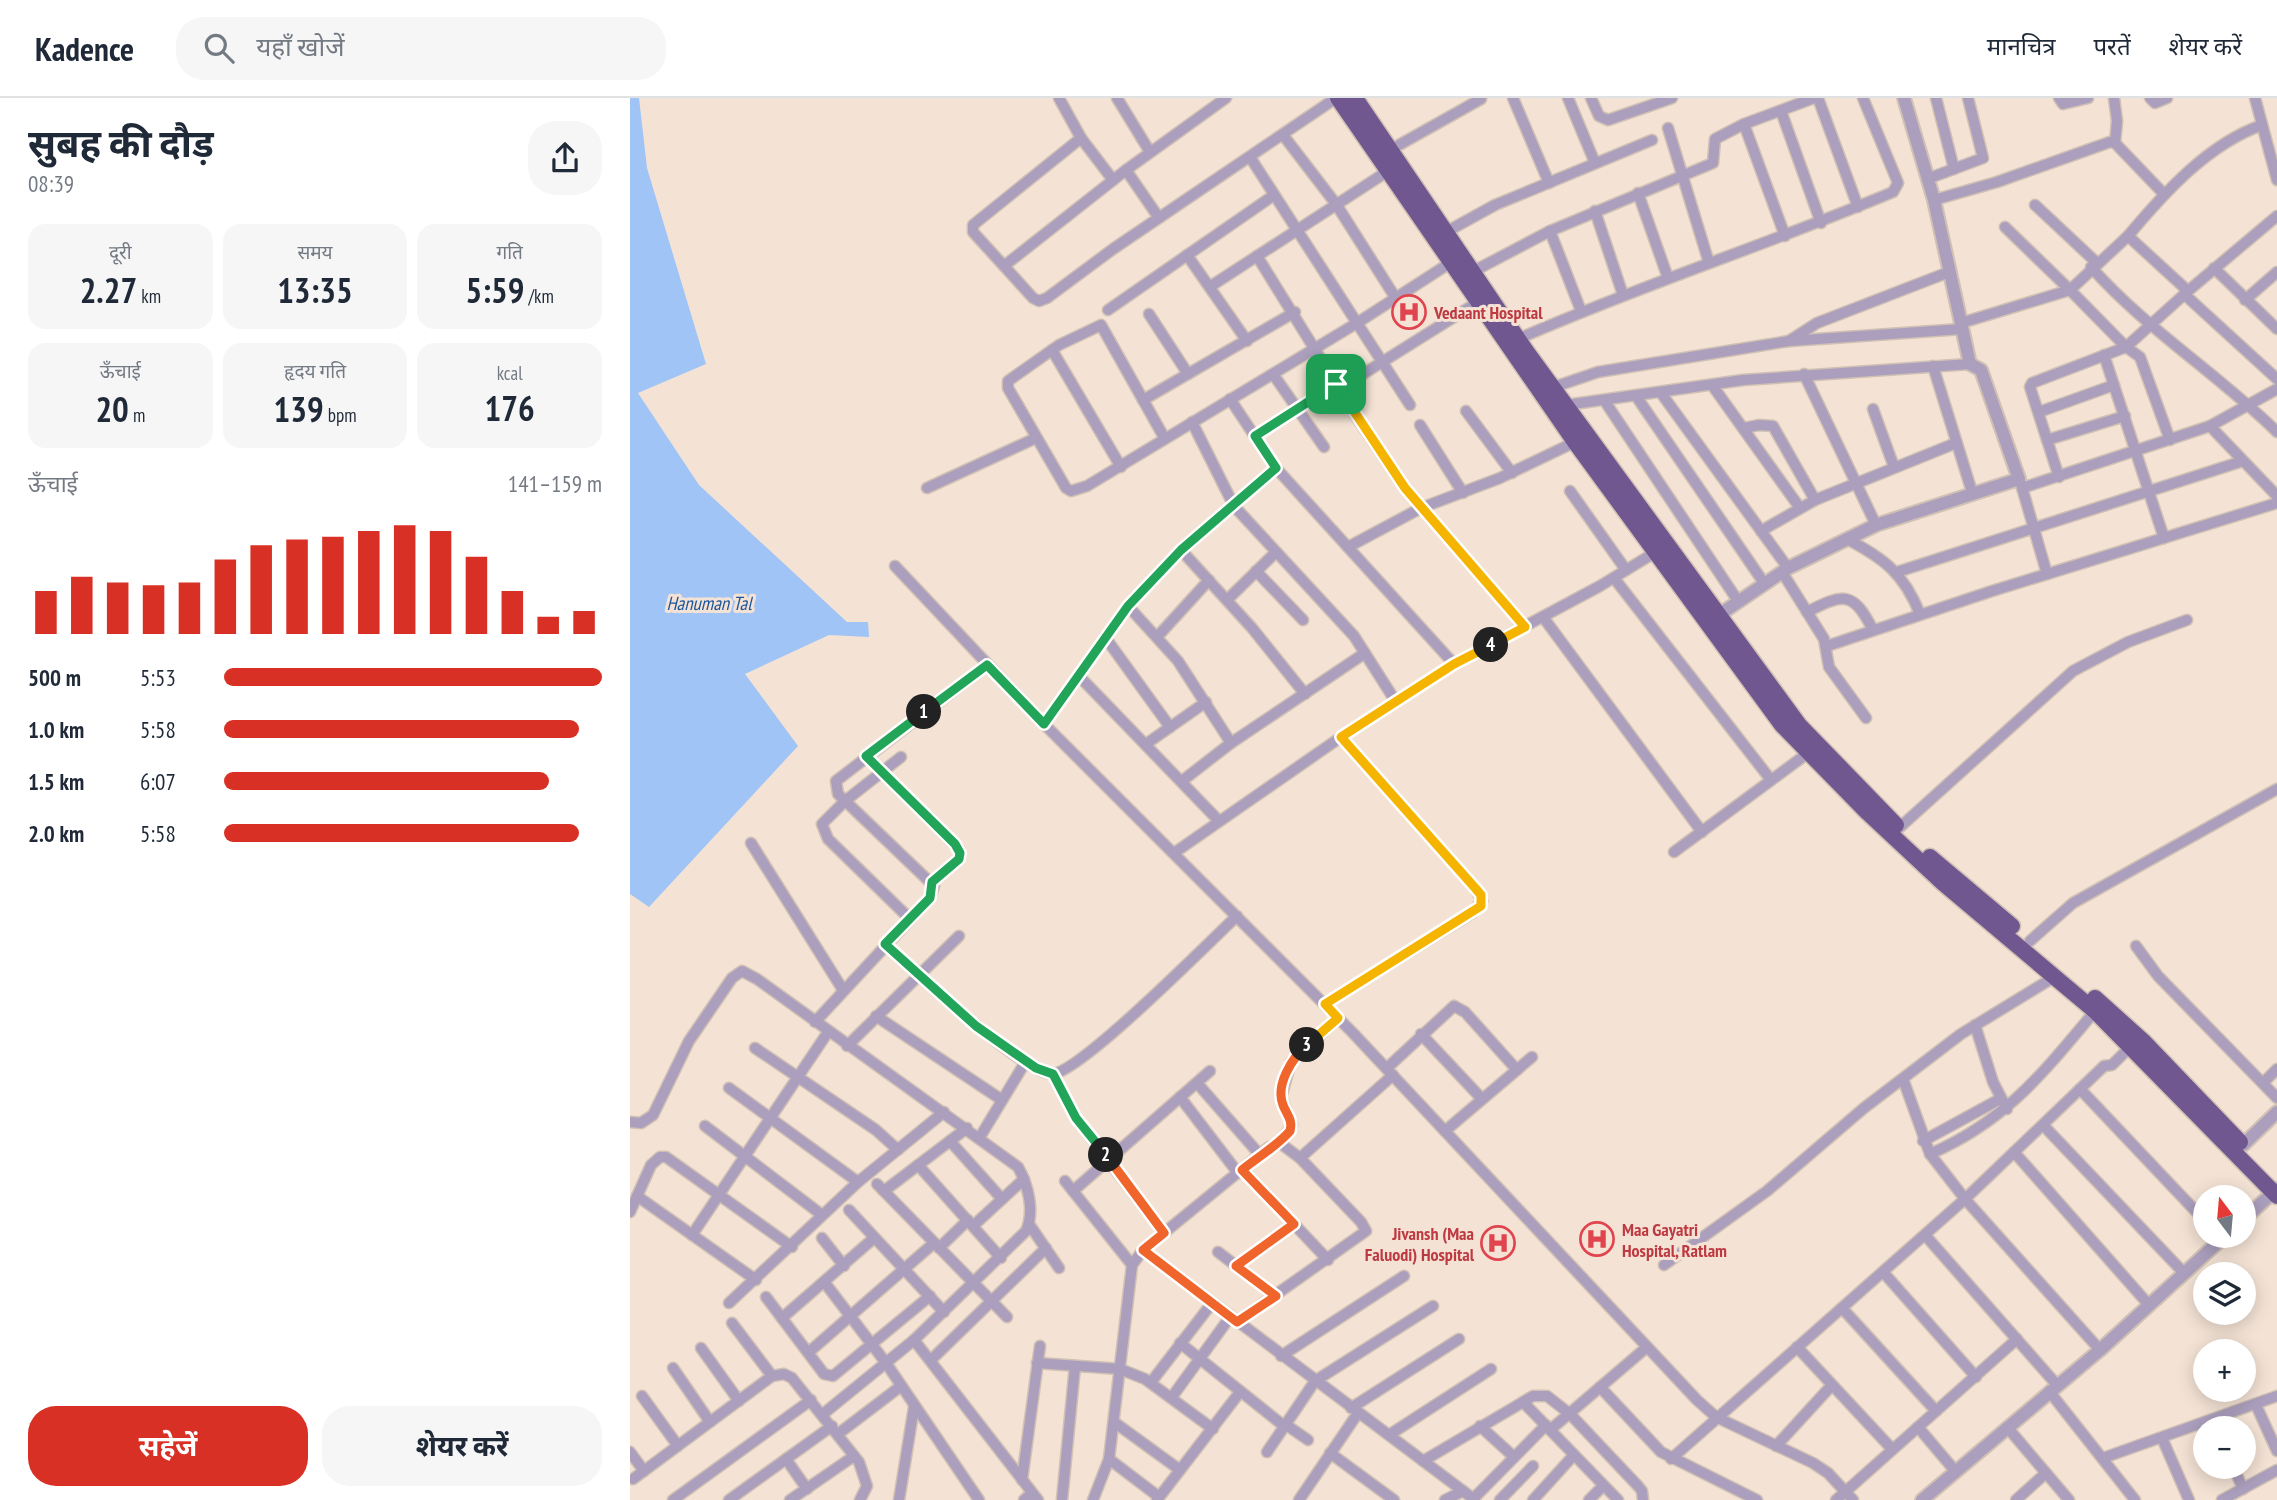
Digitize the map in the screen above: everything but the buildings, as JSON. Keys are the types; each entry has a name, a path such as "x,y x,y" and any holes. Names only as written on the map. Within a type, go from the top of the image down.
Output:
{"highway":[{"path":"1337,98 1575,442 1662,548"},
{"path":"1355,98 1782,725 1943,883 2144,1042 2243,1145 2276,1189"},
{"path":"1712,619 1799,725 1899,828 2030,941 2095,1011 2276,1189"}],"street":[{"path":"1059,98 1081,138 1113,180"},
{"path":"1004,266 1126,170 1226,98"},
{"path":"1081,138 973,225 973,232 1039,301 1337,98"},
{"path":"1514,98 1549,183"},
{"path":"1568,98 1595,163"},
{"path":"1591,98 1599,116 1608,120 1672,98"},
{"path":"1472,272 1550,231 1683,173 1713,163 1715,139 1744,124 1816,98 1858,207"},
{"path":"1518,339 1581,311 1821,223 1893,192 1898,185 1863,98"},
{"path":"1903,98 1934,200 1970,364"},
{"path":"1936,98 1954,169"},
{"path":"1927,179 1982,160 1984,155 1968,98"},
{"path":"2059,98 2063,104 2088,98"},
{"path":"2114,98 2118,121 2115,143"},
{"path":"2150,98 2155,103 2167,98"},
{"path":"2255,98 2277,180"},
{"path":"1119,99 1150,152"},
{"path":"1390,149 1481,99"},
{"path":"1781,111 1821,223"},
{"path":"1744,124 1785,236"},
{"path":"1554,387 1598,372 1789,341 1962,326 2070,290 2128,236 2163,193 2238,133 2262,125"},
{"path":"1668,128 1709,263"},
{"path":"1283,135 1336,204 1395,297"},
{"path":"1446,232 1495,205 1651,140"},
{"path":"1934,200 2115,143"},
{"path":"2115,143 2163,193"},
{"path":"1250,157 1385,362 1410,405"},
{"path":"1126,170 1159,218"},
{"path":"1211,286 1388,172"},
{"path":"1638,193 1668,278"},
{"path":"1108,310 1274,195"},
{"path":"2035,205 2152,326 2250,405 2277,432"},
{"path":"1595,211 1623,295"},
{"path":"2059,477 2030,387 2032,383 2126,347 2277,216"},
{"path":"2005,228 2126,347 2140,357 2170,440"},
{"path":"1550,231 1581,311"},
{"path":"2128,236 2277,379"},
{"path":"1187,255 1247,341"},
{"path":"1257,256 1295,313 1338,387 1405,488 1525,627"},
{"path":"1165,439 1101,325 1052,350 1007,384 1036,438 1066,488 1071,491 1087,486 1121,467 1450,263"},
{"path":"2214,268 2277,328"},
{"path":"1789,341 1817,323 1949,272"},
{"path":"2245,300 2277,272"},
{"path":"1255,436 1298,409 1385,362 1478,302"},
{"path":"1143,400 1295,313"},
{"path":"1149,314 1188,374"},
{"path":"1052,350 1121,467"},
{"path":"2104,355 2164,538"},
{"path":"1566,405 1804,374 1970,364 1981,370 2021,484 2047,574"},
{"path":"1933,366 1972,492"},
{"path":"1273,373 1324,447"},
{"path":"1804,374 1876,525"},
{"path":"1713,385 1800,508"},
{"path":"2039,412 2114,385"},
{"path":"1712,619 1785,570 1876,525 1972,492 2059,477 2170,440 2210,426 2277,389"},
{"path":"1661,393 1761,531 1827,646 1829,667 1866,718"},
{"path":"1636,396 1764,583"},
{"path":"1230,399 1276,468 1454,664"},
{"path":"1604,400 1738,601"},
{"path":"1873,409 1894,467"},
{"path":"1466,411 1512,473"},
{"path":"2047,440 2125,415"},
{"path":"1192,422 1234,506 1342,622 1396,702"},
{"path":"1420,425 1464,493"},
{"path":"1744,428 1773,426 1815,500"},
{"path":"2210,426 2277,496"},
{"path":"927,488 1036,438"},
{"path":"1348,547 1421,508 1512,473 1575,442"},
{"path":"1761,531 1815,500 1956,443"},
{"path":"1897,572 2034,527 2151,493 2243,461"},
{"path":"1044,724 1128,606 1181,550 1276,468"},
{"path":"1570,491 1626,570"},
{"path":"1827,646 1920,614 2277,503"},
{"path":"1847,539 1897,572 1911,592 1920,614"},
{"path":"1174,853 1341,737 1454,664 1614,578 1662,548"},
{"path":"1181,550 1227,600 1304,694"},
{"path":"1227,600 1275,553"},
{"path":"895,566 1044,724 1325,1004 1716,1417 1813,1463 1853,1500"},
{"path":"1256,571 1303,620"},
{"path":"1614,578 1771,780"},
{"path":"1158,636 1209,580"},
{"path":"1807,612 1833,599 1846,598 1862,609 1873,630"},
{"path":"1128,606 1158,636 1206,702 1231,743"},
{"path":"1543,617 1702,832"},
{"path":"1899,828 2073,671 2129,642 2187,620"},
{"path":"1105,637 1170,727"},
{"path":"1182,781 1231,743 1365,653"},
{"path":"815,1022 933,893 932,882 838,794 836,781 987,665"},
{"path":"1080,677 1219,821"},
{"path":"1146,744 1206,702"},
{"path":"1325,1004 1472,914 1482,901 1476,889 1341,737"},
{"path":"1674,852 1808,753"},
{"path":"866,756 959,849 959,859 932,882"},
{"path":"901,757 824,819 823,832 909,918"},
{"path":"2030,941 2073,903 2277,789"},
{"path":"751,844 843,990"},
{"path":"1053,1074 1063,1071 1102,1042 1237,916"},
{"path":"847,1046 959,936"},
{"path":"885,944 976,1026 1026,1061 1053,1074 1076,1118 1164,1233"},
{"path":"2136,946 2158,976 2277,1098"},
{"path":"630,1122 641,1123 653,1115 690,1041 736,973 748,972 847,1046 1010,1158 1024,1179 1029,1224 1059,1268"},
{"path":"1664,1265 1767,1191 1903,1079 1975,1025 2058,973"},
{"path":"1300,1158 1390,1072 1421,1034 1446,1010 1459,1007 1517,1070"},
{"path":"1930,1154 1978,1131 2007,1108 2095,1011"},
{"path":"876,1016 1002,1100"},
{"path":"1093,1500 1109,1459 1132,1265 1143,1250 1260,1155 1280,1143 1292,1125 1281,1097 1292,1062 1338,1018"},
{"path":"1975,1025 2000,1099 2007,1108"},
{"path":"692,1235 828,1031"},
{"path":"1421,1034 1482,1099"},
{"path":"1671,1459 1965,1199 2104,1066 2112,1065 2131,1046"},
{"path":"755,1048 876,1130 898,1150"},
{"path":"1445,1131 1532,1056"},
{"path":"981,1137 1026,1061"},
{"path":"2263,1083 2277,1069"},
{"path":"1073,1191 1210,1071"},
{"path":"1903,1079 1923,1141 1930,1154 1965,1199 2100,1350"},
{"path":"1197,1083 1260,1155"},
{"path":"729,1087 858,1182"},
{"path":"2080,1089 2193,1208"},
{"path":"1180,1097 1240,1171 1328,1260"},
{"path":"1923,1141 2000,1099"},
{"path":"729,1303 792,1247 858,1182 944,1112"},
{"path":"2243,1145 2277,1112"},
{"path":"2043,1125 2183,1272"},
{"path":"705,1126 822,1215"},
{"path":"967,1128 918,1165 881,1187 1007,1317"},
{"path":"950,1141 1002,1199"},
{"path":"1172,1397 1199,1359 1233,1320 1276,1296 1364,1234 1365,1227 1300,1158 1280,1143"},
{"path":"2014,1152 2149,1305"},
{"path":"630,1212 654,1160 666,1157 792,1247"},
{"path":"918,1165 1001,1258"},
{"path":"808,1352 905,1270 1002,1199 1024,1179"},
{"path":"1065,1181 1132,1265"},
{"path":"2256,1208 2276,1189"},
{"path":"637,1196 756,1280"},
{"path":"849,1210 944,1312"},
{"path":"823,1414 914,1340 1001,1258 1029,1224"},
{"path":"1236,1266 1294,1224"},
{"path":"1925,1235 2017,1339 2135,1500"},
{"path":"822,1238 844,1266"},
{"path":"782,1318 874,1238"},
{"path":"931,1360 1046,1248"},
{"path":"1922,1500 2100,1350 2209,1248"},
{"path":"1143,1250 1474,1499 1514,1457 1548,1428 1570,1414 1647,1347"},
{"path":"1218,1252 1276,1296"},
{"path":"1883,1272 1976,1377"},
{"path":"1281,1356 1404,1276"},
{"path":"825,1283 886,1363 979,1500"},
{"path":"766,1297 824,1374 833,1376 930,1296"},
{"path":"1152,1381 1212,1303"},
{"path":"1267,1452 1315,1381 1433,1306"},
{"path":"1842,1308 1936,1410"},
{"path":"732,1323 772,1376"},
{"path":"1299,1500 1331,1453 1354,1410 1460,1339"},
{"path":"1836,1500 2017,1339"},
{"path":"914,1340 1022,1480 1031,1498"},
{"path":"1180,1343 1240,1392 1308,1440"},
{"path":"1022,1480 1040,1346"},
{"path":"1797,1347 1892,1449"},
{"path":"701,1348 739,1401"},
{"path":"1037,1363 1120,1369 1152,1381 1213,1429"},
{"path":"1062,1500 1075,1366"},
{"path":"673,1368 710,1422"},
{"path":"1389,1436 1491,1368"},
{"path":"633,1479 772,1376 784,1374 792,1378 855,1456 866,1478 865,1494 860,1500"},
{"path":"1776,1446 1832,1385"},
{"path":"729,1500 786,1459 901,1386"},
{"path":"1601,1387 1650,1441 1671,1459 1757,1500"},
{"path":"1109,1459 1158,1499 1240,1392"},
{"path":"642,1396 678,1446"},
{"path":"1423,1461 1533,1396 1547,1396 1570,1414 1642,1490 1643,1500"},
{"path":"2232,1416 2277,1396"},
{"path":"673,1500 811,1400"},
{"path":"1522,1402 1618,1500"},
{"path":"2256,1405 2277,1451"},
{"path":"899,1500 914,1407"},
{"path":"1114,1422 1180,1470"},
{"path":"1480,1426 1514,1457"},
{"path":"1918,1427 1956,1472"},
{"path":"2007,1427 2069,1500"},
{"path":"2104,1458 2193,1430"},
{"path":"2162,1438 2189,1500"},
{"path":"630,1452 644,1471"},
{"path":"1331,1453 1394,1500"},
{"path":"790,1500 855,1456"},
{"path":"1533,1500 1573,1456"},
{"path":"786,1459 807,1489"},
{"path":"1500,1500 1533,1466"},
{"path":"2222,1500 2277,1470"},
{"path":"2016,1500 2046,1473"},
{"path":"2239,1479 2243,1489"},
{"path":"1589,1500 1603,1486"},
{"path":"1445,1500 1463,1491"}],"water":[{"name":"Hanuman Tal","path":"630,98 639,98 647,168 706,364 638,393 699,485 847,622 868,622 869,637 829,635 745,674 798,746 649,907 630,894"}],"place":[{"name":"Vedaant Hospital","path":"1409,312"},
{"name":"Maa Gayatri Hospital, Ratlam","path":"1597,1239"},
{"name":"Jivansh (Maa Faluodi) Hospital","path":"1498,1243"}],"route":[{"path":"1336,384 1405,488 1525,627 1454,664 1341,737 1476,889 1482,901 1481,906 1472,914 1325,1004 1338,1018 1299,1052 1282,1085 1281,1097 1292,1125 1290,1131 1280,1143 1269,1147 1242,1170 1294,1224 1236,1266 1276,1296 1237,1322 1143,1250 1164,1233 1076,1118 1053,1074 1036,1068 976,1026 885,944 930,898 934,887 932,882 959,859 960,853 955,844 866,756 987,665 1044,724 1084,672 1128,606 1181,550 1276,468 1255,436 1336,384"}]}
